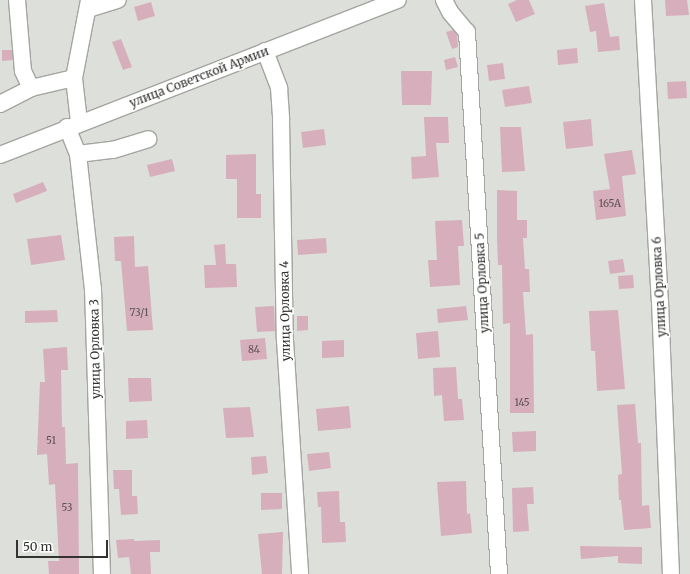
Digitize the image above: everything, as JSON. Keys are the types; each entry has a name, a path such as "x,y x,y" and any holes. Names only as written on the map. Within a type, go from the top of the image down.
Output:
{"street":[{"path":"17,0 23,71 31,88"},
{"path":"88,5 118,0"},
{"name":"улица Советской Армии","path":"0,155 73,125 398,0"},
{"name":"улица Орловка 5","path":"444,0 450,12 467,32 499,574"},
{"name":"улица Орловка 6","path":"642,0 660,301 671,574"},
{"name":"улица Орловка 3","path":"88,5 74,78 73,125 78,154 93,289 102,574"},
{"name":"улица Орловка 4","path":"264,51 279,88 281,120 285,340 300,574"},
{"path":"0,104 31,88 74,78"},
{"path":"78,154 113,150 148,139"}],"building":[{"path":"517,0 529,0 535,14 516,22 508,4"},
{"path":"665,0 687,0 689,15 666,16"},
{"path":"151,2 155,16 138,21 134,7"},
{"path":"604,3 610,37 619,36 620,50 598,52 596,31 590,32 585,6"},
{"path":"453,30 457,35 458,47 452,49 446,32"},
{"path":"121,39 132,67 123,70 112,42"},
{"path":"577,48 578,63 558,65 557,50"},
{"path":"2,50 12,50 13,60 2,61"},
{"path":"455,57 458,67 446,70 444,60"},
{"path":"503,63 505,79 489,81 487,65"},
{"path":"401,71 432,71 431,105 402,105"},
{"path":"686,81 687,98 668,99 667,82"},
{"path":"529,86 532,103 505,107 502,90"},
{"path":"424,117 448,117 449,143 436,143 439,177 412,179 411,157 426,156"},
{"path":"591,119 593,146 566,149 563,122"},
{"path":"500,127 521,127 525,171 502,172"},
{"path":"324,129 326,145 303,148 301,132"},
{"path":"632,150 636,174 622,176 626,216 596,220 593,191 610,189 604,154"},
{"path":"256,154 256,194 261,194 261,218 237,218 237,179 226,179 226,155"},
{"path":"172,159 175,171 150,177 147,165"},
{"path":"43,182 47,191 16,203 13,194"},
{"path":"497,190 517,191 517,220 527,220 527,238 523,238 525,269 529,269 530,292 523,292 526,335 533,334 534,413 510,413 510,323 503,324 502,265 498,265"},
{"path":"462,220 464,246 458,246 460,285 430,287 428,260 437,260 435,221"},
{"path":"61,235 65,260 31,265 27,239"},
{"path":"134,236 135,267 148,266 153,330 127,331 121,261 115,261 114,237"},
{"path":"326,238 327,253 298,255 297,240"},
{"path":"225,244 226,264 236,264 237,287 205,288 204,265 216,265 214,245"},
{"path":"623,259 625,272 610,274 608,261"},
{"path":"633,275 634,288 619,289 618,276"},
{"path":"274,306 275,331 257,332 255,307"},
{"path":"466,306 468,320 438,323 437,309"},
{"path":"57,310 58,322 25,323 25,311"},
{"path":"618,310 625,389 597,391 595,351 591,351 589,311"},
{"path":"297,316 308,316 308,330 297,331"},
{"path":"438,331 440,357 418,359 416,333"},
{"path":"265,338 267,359 242,361 240,340"},
{"path":"344,340 344,357 322,358 322,341"},
{"path":"67,347 68,370 61,370 62,427 65,427 66,464 78,463 79,574 49,574 48,561 59,561 55,484 49,485 47,454 37,455 40,382 45,382 43,349"},
{"path":"456,367 458,399 462,399 464,420 444,421 442,395 434,396 433,368"},
{"path":"128,378 151,378 152,401 129,402"},
{"path":"635,404 638,443 641,443 642,506 649,505 651,528 624,530 621,500 619,500 618,475 622,474 617,405"},
{"path":"349,406 351,428 318,431 316,409"},
{"path":"250,407 254,437 226,438 223,408"},
{"path":"147,420 148,438 126,439 126,421"},
{"path":"536,431 536,451 513,452 512,432"},
{"path":"329,452 331,468 309,471 307,454"},
{"path":"266,456 268,473 252,475 251,457"},
{"path":"113,470 132,470 132,496 137,496 138,514 121,515 119,489 114,489"},
{"path":"466,481 467,514 470,513 472,533 441,536 437,482"},
{"path":"533,487 534,504 527,504 529,531 513,532 512,488"},
{"path":"339,491 340,522 345,522 346,542 322,543 321,507 318,507 317,492"},
{"path":"261,493 282,493 282,509 261,510"},
{"path":"283,532 282,574 262,574 258,534"},
{"path":"134,539 134,541 160,540 160,552 150,552 151,574 131,574 129,557 118,558 116,540"},
{"path":"580,546 642,547 642,564 618,563 618,556 581,559"}]}
